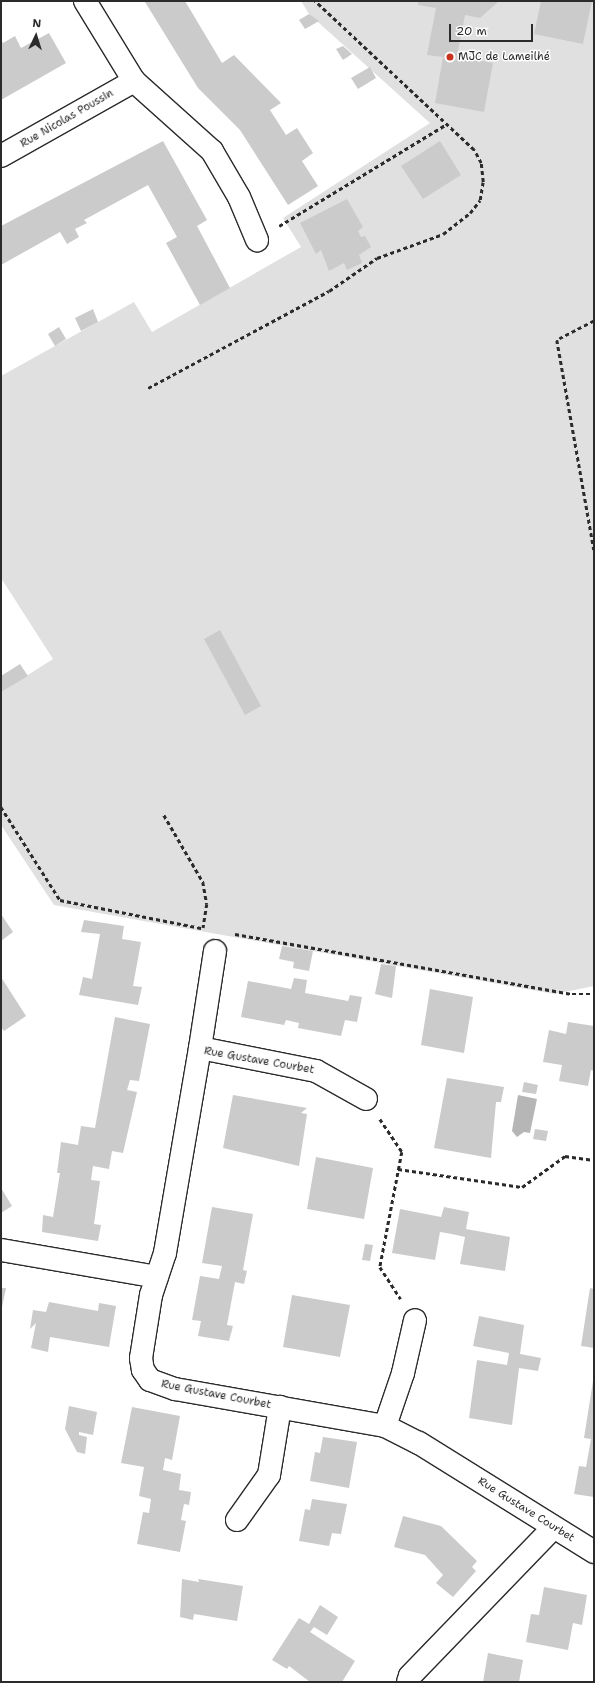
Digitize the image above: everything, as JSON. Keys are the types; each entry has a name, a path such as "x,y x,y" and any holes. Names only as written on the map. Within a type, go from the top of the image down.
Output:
{"street":[{"path":"85,1 134,81 212,151 239,197 257,240"},
{"name":"Rue Nicolas Poussin","path":"1,156 134,81"},
{"path":"200,1048 215,951"},
{"name":"Rue Gustave Courbet","path":"366,1098 316,1071 200,1048 165,1253 157,1277 141,1358 143,1370 150,1380 175,1389 384,1426 419,1443 553,1528 594,1552"},
{"path":"1,1250 157,1277"},
{"path":"384,1426 403,1373 415,1320"},
{"path":"237,1520 269,1476 280,1407"},
{"path":"408,1682 410,1676 553,1528"}],"path":[{"path":"148,388 329,291 377,258 428,241 470,213 480,200 483,182 481,163 474,150 316,1"},
{"path":"257,240 446,124"},
{"path":"594,321 557,340 594,550"},
{"path":"1,807 60,900 208,929"},
{"path":"164,815 203,882 207,904 203,928"},
{"path":"227,933 572,994 594,994"},
{"path":"366,1098 402,1152 380,1267 415,1320"},
{"path":"398,1169 522,1187 565,1156 594,1160"}],"shaded area":[{"path":"301,1 594,1 594,986 555,994 54,905 1,825 1,692 53,659 1,578 1,376 134,302 152,332 301,247 283,218 430,123 309,14"},
{"path":"518,1095 537,1099 530,1133 524,1132 517,1137 512,1131"}],"building":[{"path":"185,1 222,63 234,55 281,103 270,110 286,135 297,128 313,153 302,161 318,186 288,205 240,130 198,88 145,2"},
{"name":"MJC de Lameilhé","path":"418,1 499,1 480,18 465,15 457,56 493,63 484,112 435,103 443,57 427,55 436,8 418,5"},
{"name":"MJC de Lameilhé","path":"541,1 592,1 583,44 534,34"},
{"path":"309,14 319,21 305,29 299,20"},
{"path":"49,33 66,63 1,100 1,40 3,43 15,36 21,48"},
{"path":"343,46 352,54 343,60 336,49"},
{"path":"370,67 376,78 358,89 351,78"},
{"path":"163,141 207,220 197,226 230,288 200,305 166,243 177,237 148,185 84,220 87,223 75,229 79,237 67,244 60,232 1,265 1,226"},
{"path":"440,141 461,175 423,199 401,166"},
{"path":"347,199 363,227 358,231 361,237 365,236 371,247 359,255 362,263 347,270 344,263 329,271 321,250 316,254 300,223"},
{"path":"93,309 98,322 81,331 75,318"},
{"path":"59,327 66,339 55,346 48,334"},
{"path":"220,630 261,706 245,715 204,639"},
{"path":"20,664 28,676 1,692 1,676"},
{"path":"1,914 13,932 1,941"},
{"path":"84,920 124,926 122,939 141,942 133,986 142,987 138,1005 79,995 83,977 92,979 100,934 81,932"},
{"path":"282,946 313,951 309,971 293,968 294,962 279,959"},
{"path":"381,964 396,966 392,998 375,994"},
{"path":"1,977 26,1016 4,1031 1,1027"},
{"path":"294,978 307,980 305,993 348,1001 350,995 362,997 357,1022 345,1020 341,1036 298,1028 299,1023 286,1020 284,1025 241,1017 248,981 291,989"},
{"path":"430,989 473,997 464,1053 421,1045"},
{"path":"115,1017 150,1024 139,1081 130,1080 127,1090 137,1092 123,1153 112,1151 109,1169 93,1166 91,1180 100,1181 94,1224 101,1225 98,1241 42,1232 43,1215 53,1217 60,1173 57,1173 61,1142 78,1145 81,1126 95,1128"},
{"path":"568,1022 594,1026 594,1071 591,1070 588,1086 559,1081 562,1065 543,1062 549,1030 566,1034"},
{"path":"447,1078 504,1087 501,1102 496,1102 491,1158 434,1148"},
{"path":"524,1082 538,1085 536,1094 522,1092"},
{"path":"233,1095 307,1108 301,1113 307,1114 299,1166 223,1148"},
{"path":"535,1129 548,1131 546,1141 533,1139"},
{"path":"316,1157 373,1168 364,1219 307,1209"},
{"path":"1,1188 12,1206 1,1213"},
{"path":"212,1207 253,1214 243,1270 247,1271 244,1284 235,1282 227,1325 233,1326 229,1341 198,1336 201,1321 192,1320 200,1276 219,1279 222,1266 202,1263"},
{"path":"444,1207 469,1212 466,1229 510,1237 505,1271 460,1264 465,1237 440,1232 435,1260 392,1253 400,1209 441,1217"},
{"path":"365,1244 373,1245 370,1261 362,1260"},
{"path":"1,1288 6,1288 2,1307 1,1307"},
{"path":"590,1288 594,1289 594,1348 581,1346"},
{"path":"292,1295 350,1305 340,1357 283,1347"},
{"path":"49,1302 98,1311 99,1303 116,1306 109,1347 50,1337 48,1352 31,1348 36,1323 30,1329 33,1310 46,1312"},
{"path":"479,1316 524,1325 520,1354 541,1358 538,1371 519,1368 512,1425 469,1418 477,1360 507,1365 509,1353 473,1346"},
{"path":"593,1381 594,1497 574,1494 579,1466 586,1467 591,1439 584,1438"},
{"path":"69,1406 97,1412 93,1435 79,1432 79,1435 87,1437 85,1454 77,1452 65,1429"},
{"path":"132,1407 180,1416 172,1460 165,1458 163,1470 181,1474 179,1490 191,1492 189,1505 184,1504 181,1520 186,1521 180,1552 137,1544 143,1512 149,1513 151,1499 139,1496 144,1467 121,1463"},
{"path":"323,1437 357,1442 349,1488 310,1481 315,1452 320,1453"},
{"path":"312,1499 347,1504 341,1534 332,1533 329,1546 299,1541 305,1509 310,1510"},
{"path":"403,1516 441,1526 477,1561 472,1567 476,1571 453,1597 436,1583 443,1575 425,1555 394,1547"},
{"path":"182,1579 199,1582 198,1579 243,1586 237,1621 194,1614 193,1620 180,1617"},
{"path":"544,1587 587,1595 582,1625 573,1623 568,1650 526,1642 531,1614 539,1615"},
{"path":"320,1605 338,1617 327,1635 314,1627 310,1632 355,1661 342,1682 310,1682 289,1666 287,1669 272,1660 299,1618 309,1624"},
{"path":"488,1653 523,1660 519,1682 483,1682"}],"place":[{"name":"MJC de Lameilhé","path":"450,57"}]}
